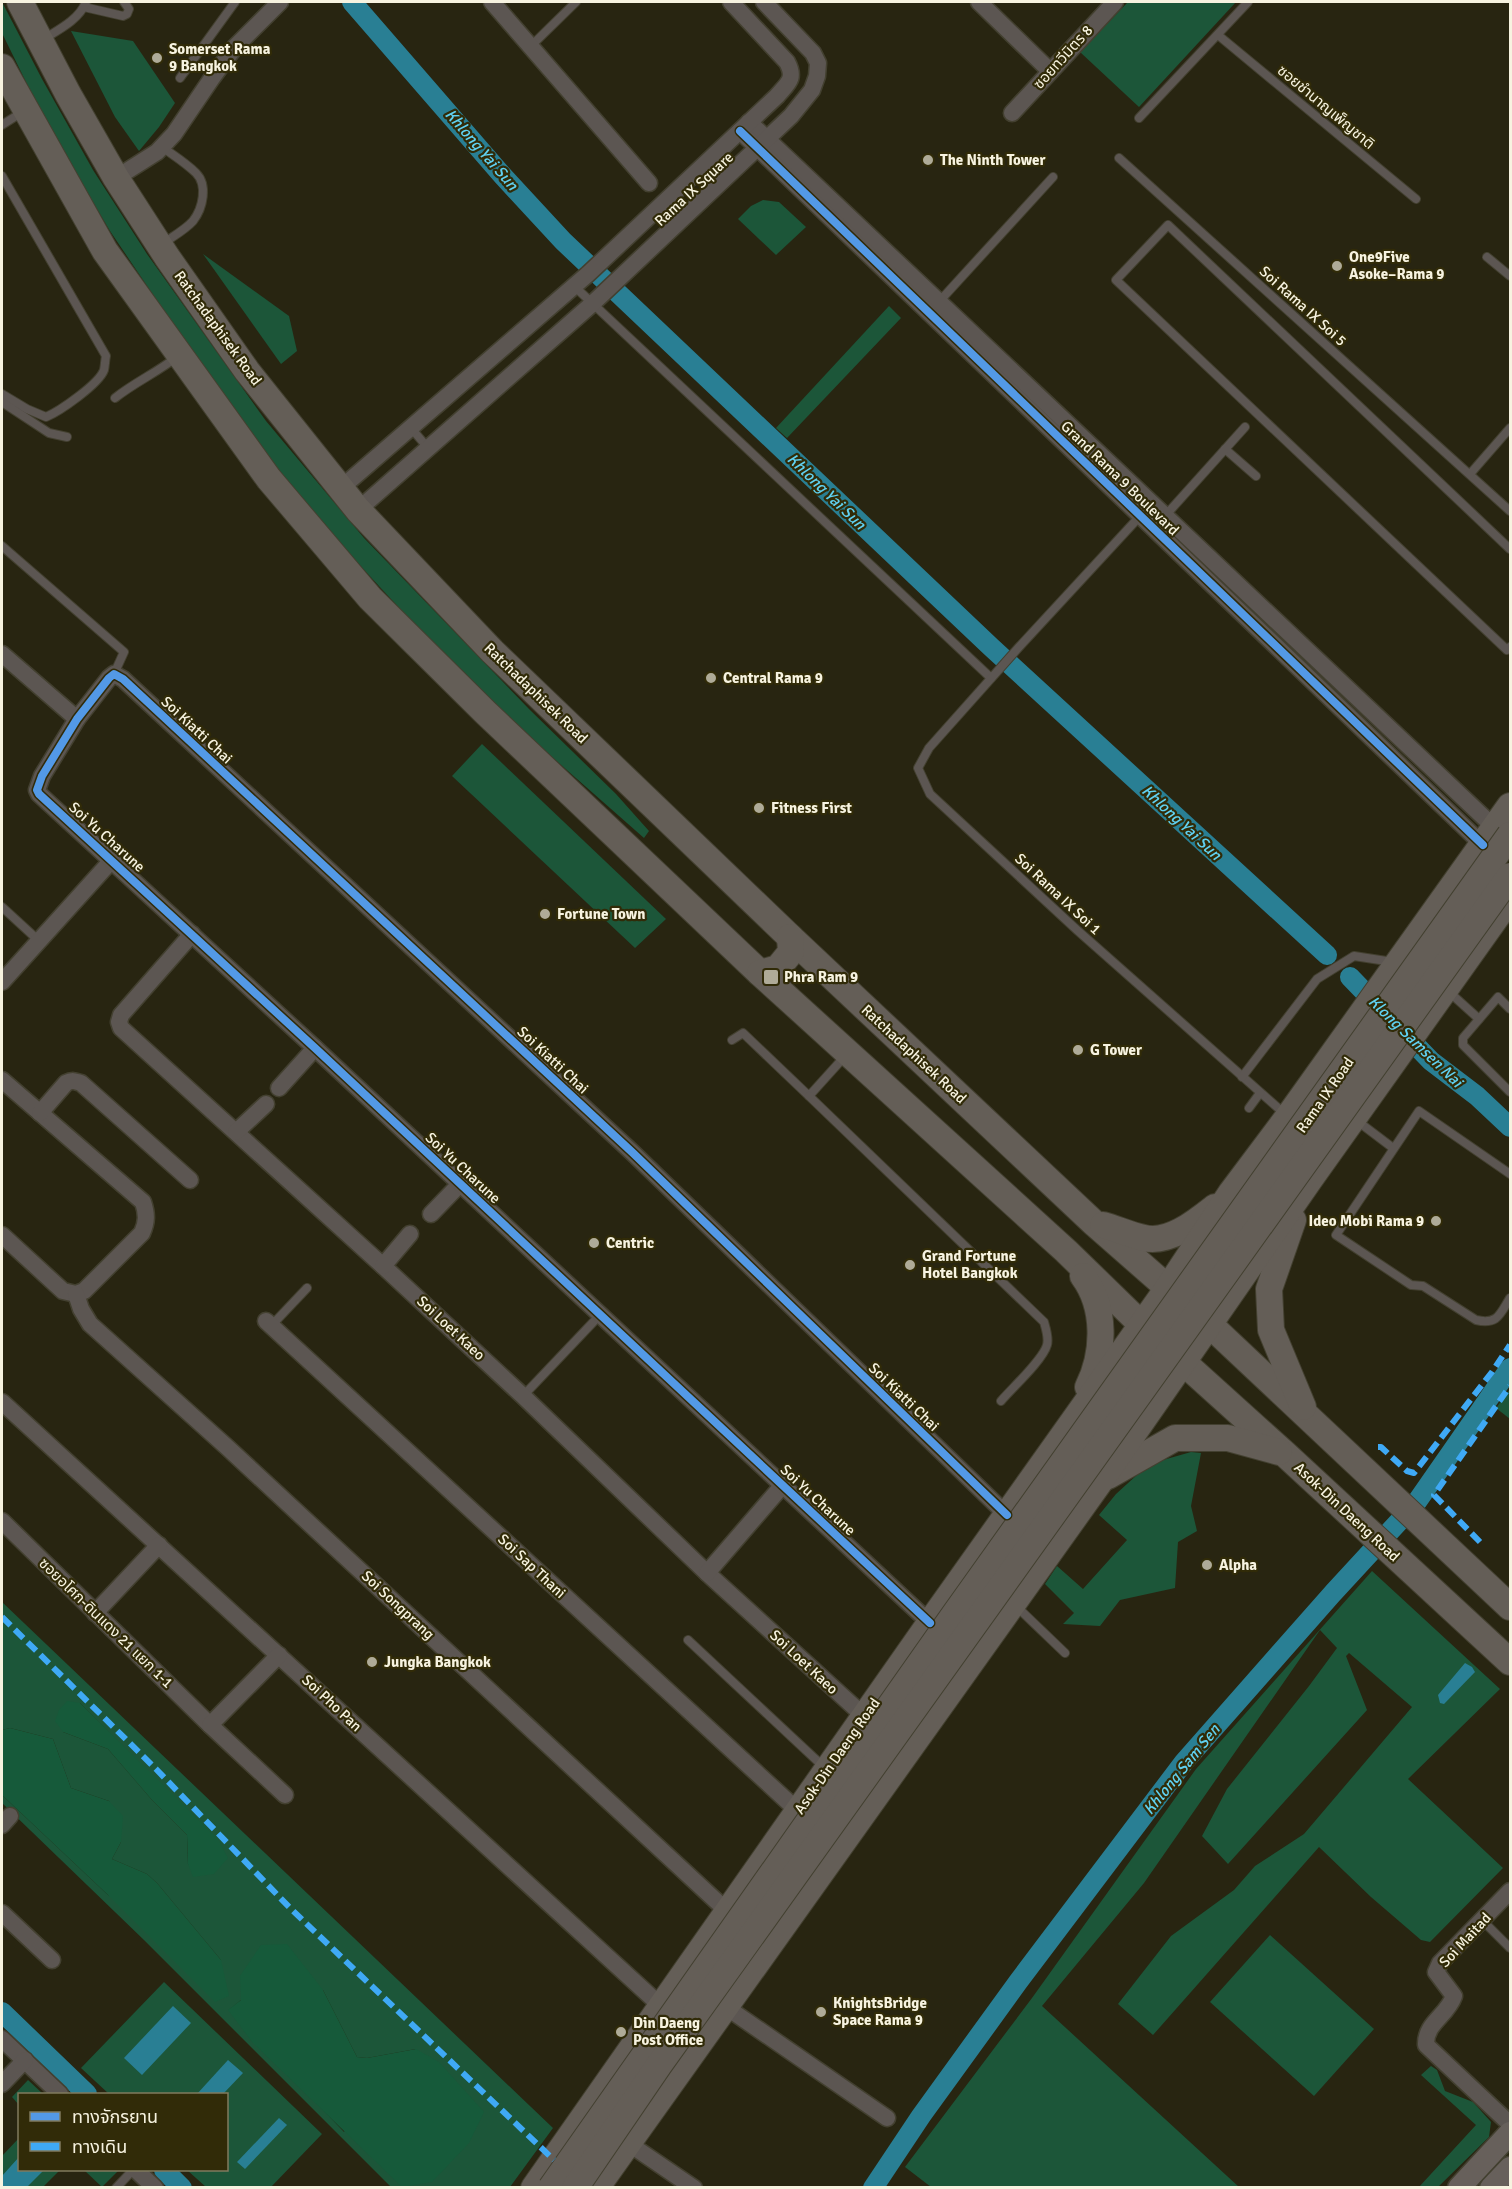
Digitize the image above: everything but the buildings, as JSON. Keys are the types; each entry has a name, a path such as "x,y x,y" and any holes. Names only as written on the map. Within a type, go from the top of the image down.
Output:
{"main road":[{"name":"Ratchadaphisek Road","path":"20,2 68,94 116,178 160,246 247,370 358,510 492,651 790,937 1095,1224 1168,1288"},
{"path":"2,67 105,250 178,356 315,537 370,598 469,697 760,973 1066,1251 1142,1325"},
{"name":"Rama IX Road","path":"1148,1363 1496,836 1510,806"},
{"name":"Rama IX Road","path":"1168,1288 1231,1193 1394,970 1496,836"},
{"name":"Rama IX Road","path":"1148,1363 1510,876"},
{"path":"596,2187 1101,1480 1310,1179 1510,898"},
{"path":"760,973 778,968 791,952 790,937"},
{"path":"1305,1413 1271,1330 1269,1289 1284,1243 1310,1179"},
{"path":"1095,1224 1117,1228 1145,1239 1168,1236 1197,1221 1231,1193"},
{"path":"1066,1251 1086,1280 1097,1305 1101,1347 1095,1374 1068,1429"},
{"path":"1168,1288 1510,1606"},
{"name":"Asok-Din Daeng Road","path":"534,2187 1168,1288"},
{"name":"Asok-Din Daeng Road","path":"1142,1325 1510,1662"},
{"path":"575,2187 1148,1363"},
{"name":"Asok-Din Daeng Road","path":"551,2187 954,1615 1148,1363"},
{"path":"1101,1480 1175,1438 1228,1438 1285,1454"},
{"path":"892,1678 935,1711"},
{"path":"825,1773 865,1810"},
{"path":"1459,2187 1510,2133"},
{"path":"1491,2187 1510,2169"}],"street":[{"path":"116,178 162,147 174,134 236,47 280,2"},
{"path":"492,2 649,183"},
{"name":"Rama IX Square","path":"340,489 593,269 745,127 790,81 792,71 777,48 731,2"},
{"name":"Rama IX Square","path":"358,510 611,287 762,144 812,90 817,76 818,63 813,54 764,2"},
{"path":"979,2 1050,71"},
{"name":"ซอยทวีมิตร 8","path":"1012,113 1115,2"},
{"name":"Grand Rama 9 Boulevard","path":"745,127 934,307 1153,504 1496,836"},
{"name":"Grand Rama 9 Boulevard","path":"934,307 1140,516 1496,836"},
{"path":"2,654 77,719 114,674"},
{"name":"Soi Kiatti Chai","path":"114,674 123,679 633,1153 1007,1515"},
{"name":"Soi Yu Charune","path":"77,719 42,776 36,790 39,795 315,1048 599,1316 930,1623"},
{"path":"2,982 112,860"},
{"name":"Soi Loet Kaeo","path":"192,934 122,1015 119,1022 121,1028 383,1266 708,1573 864,1716"},
{"path":"279,1088 315,1048"},
{"path":"2,1080 143,1202 147,1213 146,1225 142,1233 84,1291 76,1294 63,1291 2,1235"},
{"path":"40,1113 66,1083 70,1080 76,1081 190,1180"},
{"path":"237,1132 266,1104"},
{"path":"431,1214 460,1184"},
{"path":"383,1266 410,1234"},
{"name":"Soi Songprang","path":"76,1294 90,1324 228,1448 727,1911"},
{"name":"Soi Sap Thani","path":"268,1324 798,1811"},
{"name":"Soi Pho Pan","path":"5,1411 159,1545 661,2006"},
{"path":"708,1573 782,1486"},
{"name":"ซอยอโศก-ดินแดง 21 แยก 1-1","path":"2,1521 210,1725 285,1795"},
{"path":"95,1613 159,1545"},
{"path":"210,1725 279,1655"},
{"name":"Soi Maitad","path":"1510,1891 1440,1963 1436,1972 1454,1996 1451,2005 1433,2023 1426,2035 1426,2045 1510,2124"},
{"path":"2,1913 52,1960"},
{"path":"726,2007 887,2118"},
{"path":"2,2039 59,2093"},
{"path":"2,2084 25,2060"},
{"path":"628,2143 694,2187"},
{"path":"137,2171 155,2187"}],"lane":[{"path":"40,42 71,21 85,4 123,15 127,14 129,9 124,2"},
{"path":"180,78 235,2"},
{"path":"531,46 576,2"},
{"path":"1139,118 1248,2"},
{"name":"ซอยชำนาญเพ็ญชาติ","path":"1218,35 1416,199"},
{"path":"2,125 25,111"},
{"path":"160,246 192,222 203,198 203,183 197,173 162,147"},
{"name":"Soi Rama IX Soi 5","path":"1119,158 1510,511"},
{"path":"2,176 106,356 104,371 91,385 55,413 46,417 2,394"},
{"path":"934,307 1053,177"},
{"path":"1510,549 1168,225 1116,280 1507,650 1510,646"},
{"path":"1487,257 1510,276"},
{"path":"574,286 991,678"},
{"path":"115,398 135,382 159,371 178,356"},
{"path":"2,402 49,433 67,437"},
{"path":"1165,516 1245,427"},
{"path":"411,428 428,448"},
{"path":"1470,474 1510,428"},
{"path":"1225,449 1256,476"},
{"name":"Soi Rama IX Soi 1","path":"1153,504 1000,667 929,748 918,768 930,794 1077,930 1288,1117"},
{"path":"2,546 124,652 114,674"},
{"path":"2,907 38,940"},
{"path":"1242,1077 1317,979 1354,956 1394,970"},
{"path":"1446,989 1479,1019"},
{"path":"1510,1009 1498,997 1464,1038 1462,1045 1510,1092"},
{"path":"732,1040 743,1034 1044,1322 1047,1345 1040,1357 1001,1401"},
{"path":"809,1096 848,1053"},
{"path":"1249,1108 1260,1093"},
{"path":"1510,1174 1419,1111 1336,1235 1410,1285 1423,1286 1476,1320 1486,1322 1496,1319 1510,1298"},
{"path":"1353,1118 1393,1148"},
{"path":"268,1324 307,1287"},
{"path":"523,1396 599,1316"},
{"path":"1013,1603 1065,1653"},
{"path":"688,1640 825,1773"},
{"path":"1483,1921 1510,1948"},
{"path":"116,2187 133,2171"}],"green space":[{"path":"2,2 93,170 147,254 266,421 364,538 529,709 616,794 649,831 644,838 535,742 438,650 295,495 224,400 110,231 48,127 2,33"},
{"path":"1128,2 1236,2 1139,107 1080,52"},
{"path":"71,31 133,41 175,103 139,151 115,117"},
{"path":"763,200 779,202 806,227 776,255 738,219 751,206"},
{"path":"203,254 289,316 297,351 281,364"},
{"path":"889,306 901,318 787,438 776,428"},
{"path":"482,744 666,919 635,948 452,776"},
{"path":"1510,1389 1510,1419 1496,1408"},
{"path":"1191,1452 1201,1453 1191,1506 1197,1531 1178,1542 1175,1588 1120,1600 1100,1626 1063,1624 1074,1613 1045,1584 1057,1566 1083,1589 1127,1540 1099,1515 1116,1494 1149,1464"},
{"path":"1372,1571 1500,1689 1408,1779 1503,1868 1430,1942 1421,1940 1371,1897 1319,1847 1153,2035 1118,2004 1171,1936 1234,1890 1255,1866 1304,1834 1412,1707 1349,1653 1346,1656 1367,1710 1228,1864 1202,1836 1227,1789 1337,1648 1320,1630 1144,1883 1042,2006 1239,2187 931,2187 905,2167 1032,1998 1196,1769"},
{"path":"2,1602 553,2128 510,2187 391,2187 144,1940 2,1803 2,1795 108,1895 221,1960 157,1883 147,1874 112,1859 121,1842 109,1801 71,1788 53,1739 10,1728 2,1730","holes":["80,1703 152,1776 214,1874 188,1864 187,1835 152,1800 108,1749 63,1732","323,1990 357,2057 367,2058 416,2049 344,2132 229,2010 241,2000"]},
{"path":"67,1701 80,1703 218,1839 228,1858 214,1874 193,1877 188,1864 187,1835 152,1800 108,1749 63,1732 55,1721 59,1710"},
{"path":"10,1728 53,1739 71,1788 109,1801 123,1816 121,1842 112,1859 147,1874 157,1883 221,1960 229,1996 215,2002 108,1895 2,1795 2,1730"},
{"path":"1270,1935 1374,2029 1314,2096 1210,2002"},
{"path":"287,1944 323,1990 357,2057 367,2058 416,2049 439,2062 484,2112 469,2143 432,2182 402,2187 253,2043 228,2010 241,2000 240,1976 261,1945"},
{"path":"164,1982 322,2134 271,2187 206,2187 188,2171 228,2171 228,2093 108,2093 81,2068"},
{"path":"1431,2066 1437,2070 1445,2091 1473,2102 1491,2122 1489,2137 1438,2187 1419,2187 1476,2125 1421,2075"},
{"path":"28,2080 42,2093 18,2093 18,2104 12,2097"},
{"path":"18,2139 18,2171 59,2171 43,2187 2,2187 2,2156"},
{"path":"85,2171 118,2171 102,2187"}],"water":[{"path":"1465,1663 1475,1672 1444,1704 1440,1703 1438,1695"},
{"path":"173,2006 191,2023 142,2075 124,2058"},
{"path":"228,2060 243,2073 224,2093 198,2093"},
{"path":"279,2118 287,2125 245,2169 237,2162"},
{"path":"18,2158 18,2171 43,2171 27,2187 2,2187 2,2176"}],"waterway":[{"name":"Khlong Yai Sun","path":"352,2 502,175 563,241 991,647 1327,955"},
{"name":"Klong Samsen Nai","path":"1350,977 1431,1061 1477,1096 1510,1127"},
{"name":"Khlong Sam Sen","path":"873,2188 921,2116 1018,1982 1184,1762 1416,1503 1510,1368"},
{"path":"2,2012 86,2093"},
{"path":"165,2171 182,2188"}],"marked path":[{"path":"1378,1447 1381,1447 1407,1471 1414,1473 1510,1345"},
{"path":"1480,1542 1434,1495 1510,1386"},
{"path":"2,1617 156,1769 290,1908 554,2160"}],"cycle path":[{"path":"740,131 1483,845"},
{"path":"930,1623 315,1048 39,794 37,790 42,776 77,719 109,678 114,674 123,679 633,1153 1007,1515"}],"place":[{"name":"Somerset Rama 9 Bangkok","path":"157,58"},
{"name":"The Ninth Tower","path":"928,160"},
{"name":"One9Five Asoke–Rama 9","path":"1337,266"},
{"name":"Central Rama 9","path":"711,678"},
{"name":"Fitness First","path":"759,808"},
{"name":"Fortune Town","path":"545,914"},
{"name":"Phra Ram 9","path":"771,977"},
{"name":"G Tower","path":"1078,1050"},
{"name":"Ideo Mobi Rama 9","path":"1436,1221"},
{"name":"Centric","path":"594,1243"},
{"name":"Grand Fortune Hotel Bangkok","path":"910,1265"},
{"name":"Alpha","path":"1207,1565"},
{"name":"Jungka Bangkok","path":"372,1662"},
{"name":"KnightsBridge Space Rama 9","path":"821,2012"},
{"name":"Din Daeng Post Office","path":"621,2032"}]}
